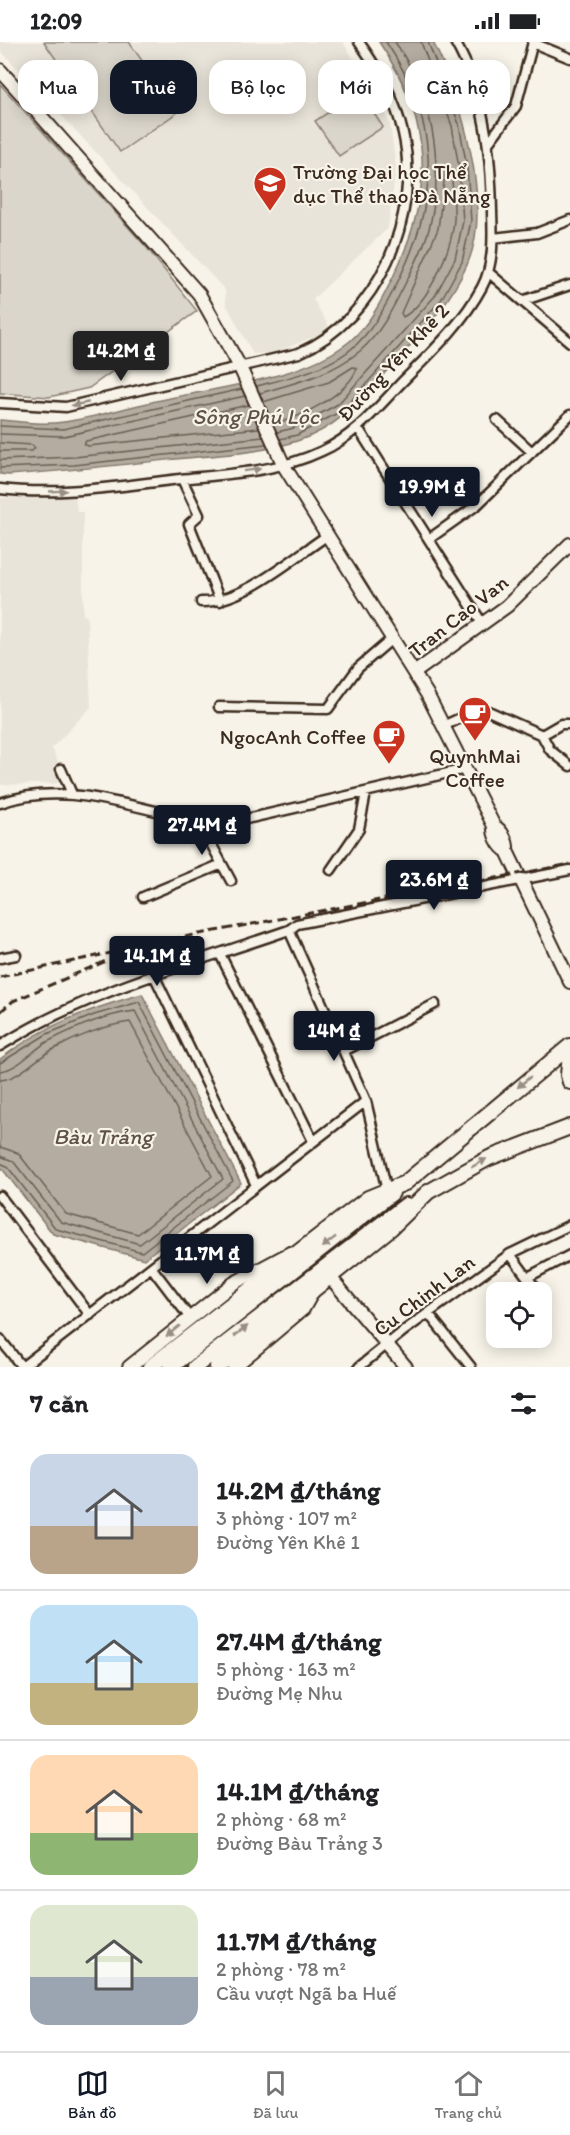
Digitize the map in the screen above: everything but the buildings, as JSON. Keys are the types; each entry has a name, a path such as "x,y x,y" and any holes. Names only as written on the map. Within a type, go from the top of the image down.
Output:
{"main road":[{"path":"171,1367 405,1183 570,1046"},
{"path":"570,1055 568,1068 570,1082"},
{"path":"195,1367 385,1218 489,1158 570,1127"},
{"path":"150,1367 368,1198 405,1183"},
{"path":"217,1367 391,1228 428,1192"}],"street":[{"path":"0,403 66,407 239,365 299,353 317,345 342,327 374,287 397,234 408,176 403,135 389,90 359,42"},
{"name":"Đường Yên Khê 2","path":"0,489 52,491 182,479 284,466 323,451 358,428 456,323 472,303 488,272 493,238 489,142 478,93 455,42"},
{"path":"489,142 516,106 533,42 570,58"},
{"path":"0,70 199,294 239,365 284,466 414,673"},
{"path":"493,238 537,233 570,220"},
{"path":"488,272 570,342"},
{"path":"522,301 570,285"},
{"path":"429,539 477,505 570,415"},
{"path":"497,420 532,452"},
{"path":"358,428 482,623"},
{"path":"182,479 199,515 189,524 220,601"},
{"path":"201,602 220,601 242,593 328,535"},
{"name":"Tran Cao Van","path":"570,544 507,606 414,673 466,770 494,826 493,831 502,849 507,851 570,982"},
{"path":"219,707 328,709 358,668 393,638"},
{"path":"443,726 478,710 486,710 542,735 550,750 570,766"},
{"path":"542,735 561,724 570,724"},
{"path":"61,770 72,794"},
{"path":"0,803 48,794 72,794 163,810 207,822 233,822 466,770"},
{"path":"331,870 358,829 366,793"},
{"path":"207,822 208,838 231,881"},
{"path":"143,897 222,864"},
{"path":"0,1046 66,1009 153,975 289,930 297,924 570,870"},
{"path":"289,930 366,1101 387,1191"},
{"path":"220,954 314,1141"},
{"path":"0,958 16,955"},
{"path":"153,975 256,1185"},
{"path":"344,1051 435,1005"},
{"path":"0,1338 22,1367 366,1101"},
{"path":"0,1196 90,1315"},
{"name":"Cu Chinh Lan","path":"359,1367 428,1313 510,1254 570,1225"},
{"path":"129,1367 234,1283 310,1243"},
{"path":"510,1254 531,1282"},
{"path":"528,1278 570,1256"},
{"path":"152,1268 190,1318"},
{"path":"330,1277 406,1367"},
{"path":"234,1367 303,1309 312,1293"},
{"path":"428,1313 471,1367"}],"shaded area":[{"name":"Trường Đại học Thể dục Thể thao Đà Nẵng","path":"0,42 343,42 354,60 318,60 318,114 385,114 390,124 396,167 388,228 313,299 331,330 273,353 253,354 226,304 225,290 60,114 98,114 98,60 18,60 18,69 0,50"},
{"path":"44,42 129,42 142,60 110,60 110,114 175,114 120,152 94,114 98,114 98,60 56,60"},
{"path":"0,84 18,104 18,114 27,114 147,248 197,311 89,388 49,397 0,393"},
{"path":"326,114 374,114 383,127 339,156 315,121"},
{"path":"75,495 77,512 83,512 83,615 87,616 91,707 52,748 67,783 0,785 0,498"}],"water":[{"name":"Sông Phú Lộc","path":"379,42 433,42 442,60 405,60 405,89 393,65 393,60 390,60"},
{"name":"Sông Phú Lộc","path":"414,114 461,114 471,152 475,183 477,213 474,240 467,265 443,306 371,389 338,420 312,436 267,449 51,472 0,474 0,420 64,422 256,381 308,365 350,341 375,311 407,245 416,215 421,186 422,157"},
{"name":"Bàu Trảng","path":"142,994 241,1183 144,1259 53,1234 0,1166 0,1059 34,1036 68,1019"}],"railway":[{"path":"0,977 189,936 570,864"},
{"path":"0,1012 13,1001 106,961"}],"place":[{"name":"Trường Đại học Thể dục Thể thao Đà Nẵng","path":"270,212"},
{"name":"QuynhMai Coffee","path":"475,742"},
{"name":"NgocAnh Coffee","path":"389,765"}]}
